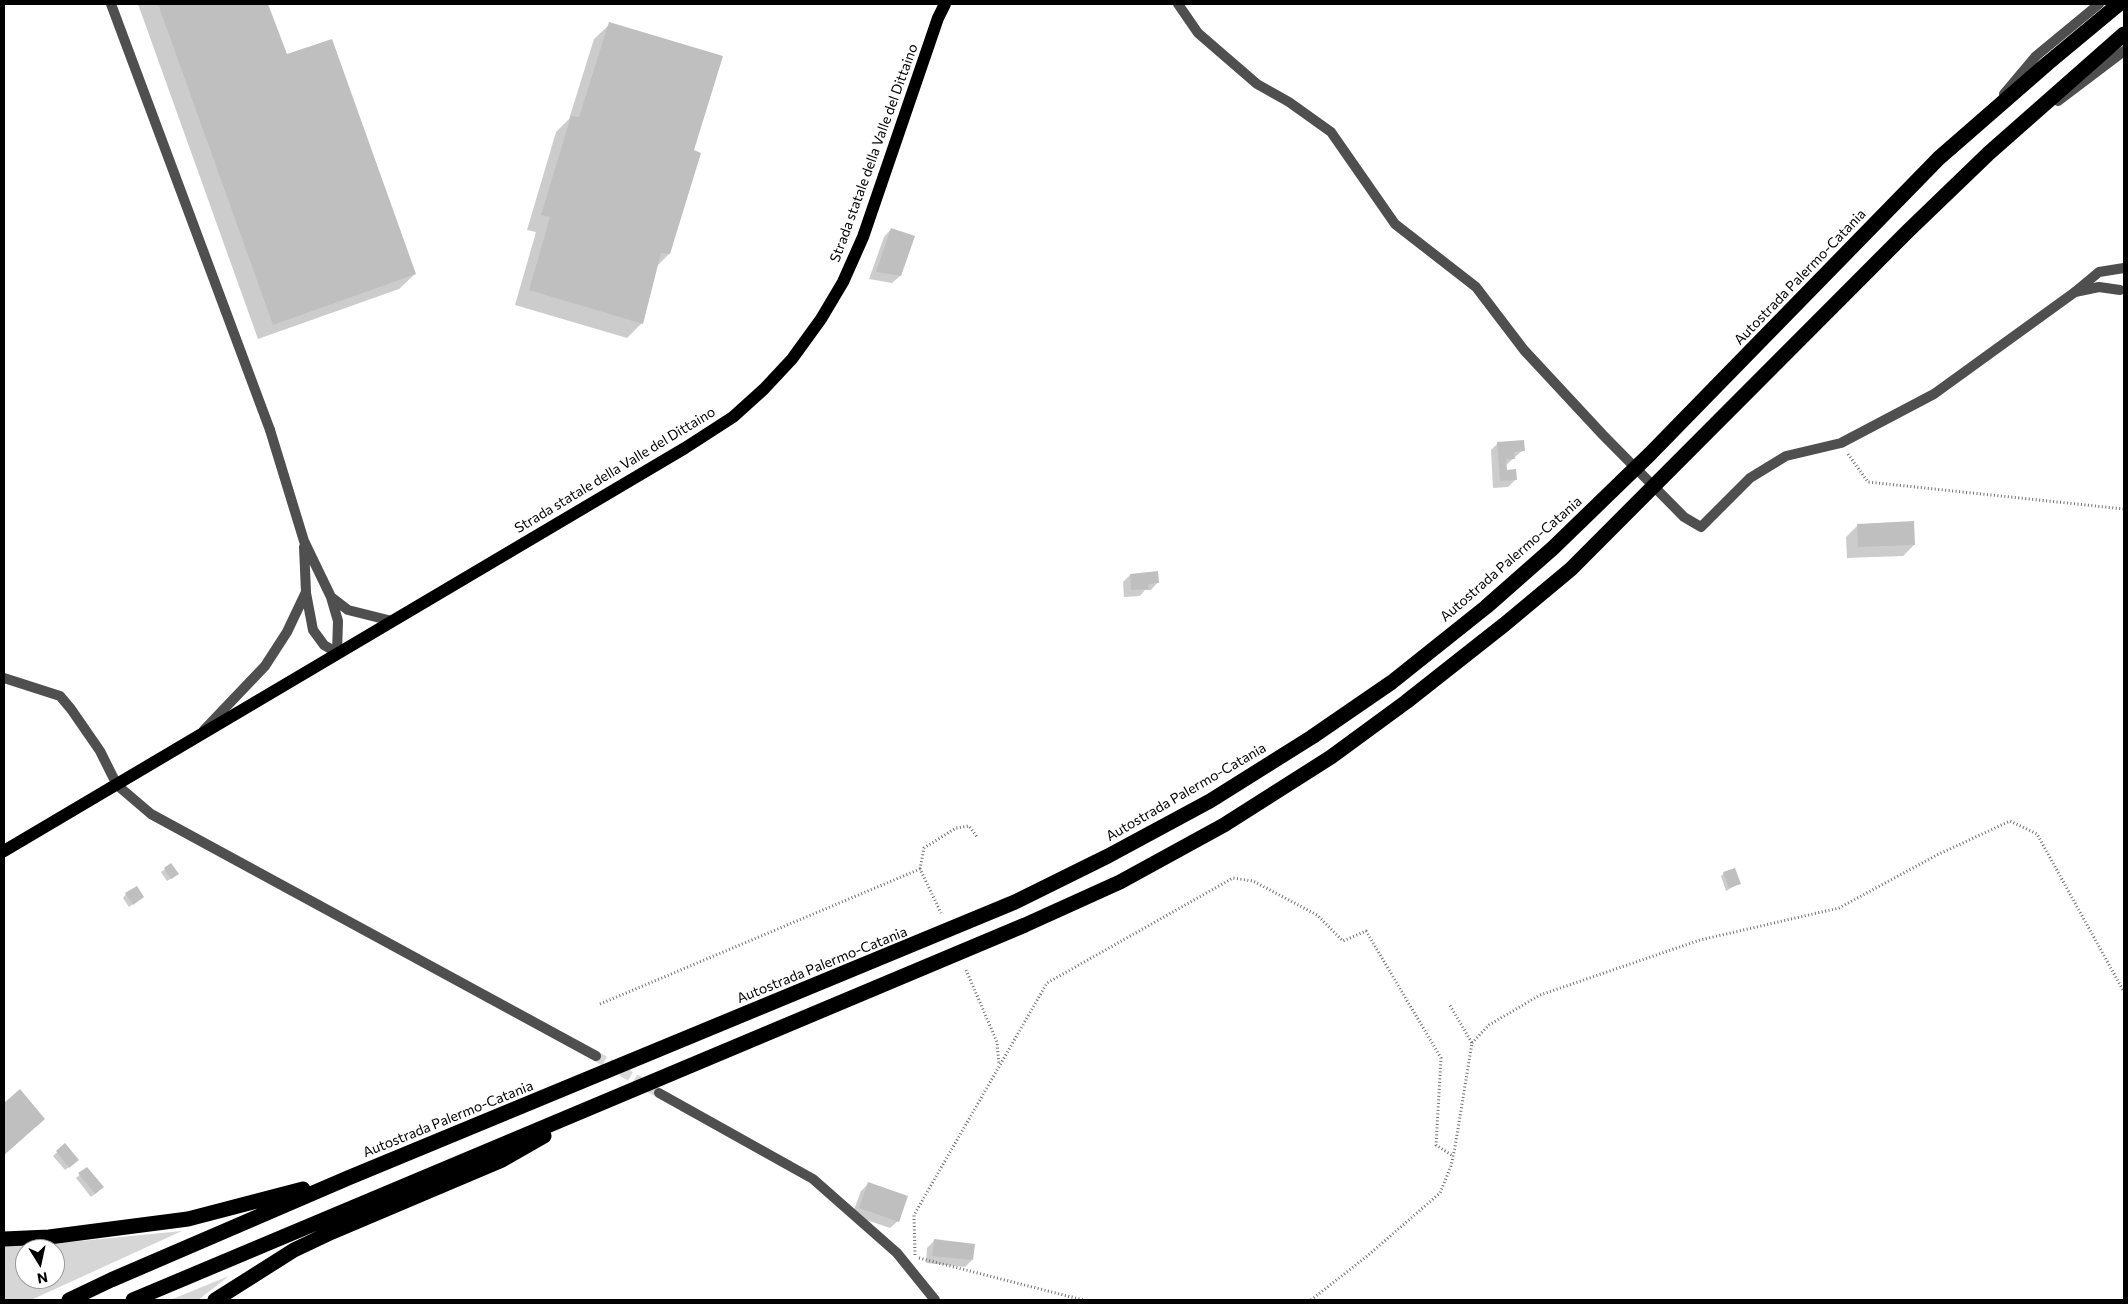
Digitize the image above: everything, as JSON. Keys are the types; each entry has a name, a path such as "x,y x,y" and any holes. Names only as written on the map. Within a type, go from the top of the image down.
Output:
{"highway":[{"name":"Autostrada Palermo-Catania","path":"69,1300 348,1178 1015,902 1108,856 1210,800 1312,737 1392,682 1486,607 1553,548 1650,454 1939,158 2119,4"},
{"path":"133,1300 1025,925 1120,882 1224,824 1331,757 1406,702 1506,624 1571,568 1908,231 1989,153 2124,34"},
{"path":"215,1300 294,1250 502,1160 615,1098"},
{"path":"4,1239 50,1237 188,1218 348,1178"}],"main road":[{"name":"Strada statale della Valle del Dittaino","path":"201,733 684,448 733,417 764,389 792,359 822,319 843,282 863,237 938,18 945,4"},
{"path":"4,851 201,733"}],"street":[{"path":"111,4 270,430 304,541 331,597 338,621 338,653 324,645 312,630 306,592 304,541"},
{"path":"1178,4 1198,33 1257,84 1289,102 1331,132 1395,224 1476,287 1524,350 1602,435 1684,517 1701,527 1750,478 1786,456 1840,443 1934,394 2075,292 2099,272 2124,268"},
{"path":"1976,127 2036,56 2099,4"},
{"path":"1989,153 2124,51"},
{"path":"2075,292 2098,287 2120,290"},
{"path":"201,733 264,666 287,632 306,592"},
{"path":"331,597 348,610 392,622"},
{"path":"4,678 60,696 72,709 100,751 117,785 151,814 596,1056"},
{"path":"659,1093 813,1179 897,1253 935,1300"}],"path":[{"path":"1840,443 1868,482 2124,509"},
{"path":"1311,1300 1366,1257 1440,1193 1451,1166 1472,1044 1489,1025 1540,995 1700,940 1839,908 1937,855 2010,821 2037,834 2124,992"},
{"path":"941,913 920,869 924,848 956,828 969,826 977,837"},
{"path":"600,1004 920,869"},
{"path":"915,1258 914,1215 1047,983 1233,878 1254,881 1317,915 1343,941 1366,932 1441,1058 1436,1145 1453,1156"},
{"path":"966,970 997,1042 999,1066"},
{"path":"1449,1004 1472,1044"},
{"path":"897,1253 1083,1300"}],"shaded area":[{"path":"182,1231 65,1284 65,1243"},
{"path":"4,1245 15,1245 15,1289 55,1289 31,1300 4,1300"},
{"path":"229,1276 198,1300 170,1300"}],"building":[{"path":"158,4 268,4 287,54 332,39 416,274 273,325"},
{"path":"609,22 723,56 694,150 701,153 670,254 661,253 643,324 529,290 550,217 541,215 571,116 579,117"},
{"path":"891,228 915,236 901,276 876,272"},
{"path":"1524,440 1525,451 1514,452 1515,459 1506,459 1507,470 1516,469 1517,480 1500,481 1497,442"},
{"path":"1914,521 1915,545 1858,547 1857,524"},
{"path":"1158,571 1159,583 1148,584 1149,589 1131,590 1130,574"},
{"path":"171,863 179,874 171,879 164,868"},
{"path":"1735,868 1741,884 1729,888 1723,872"},
{"path":"137,886 144,897 133,905 125,893"},
{"path":"20,1089 45,1119 4,1155 4,1103"},
{"path":"65,1143 79,1160 69,1168 56,1151"},
{"path":"87,1167 104,1187 95,1194 78,1173"},
{"path":"868,1182 908,1196 899,1222 859,1208"},
{"path":"934,1239 975,1244 973,1260 932,1256"}],"tunnel":[{"path":"596,1056 659,1093"}]}
